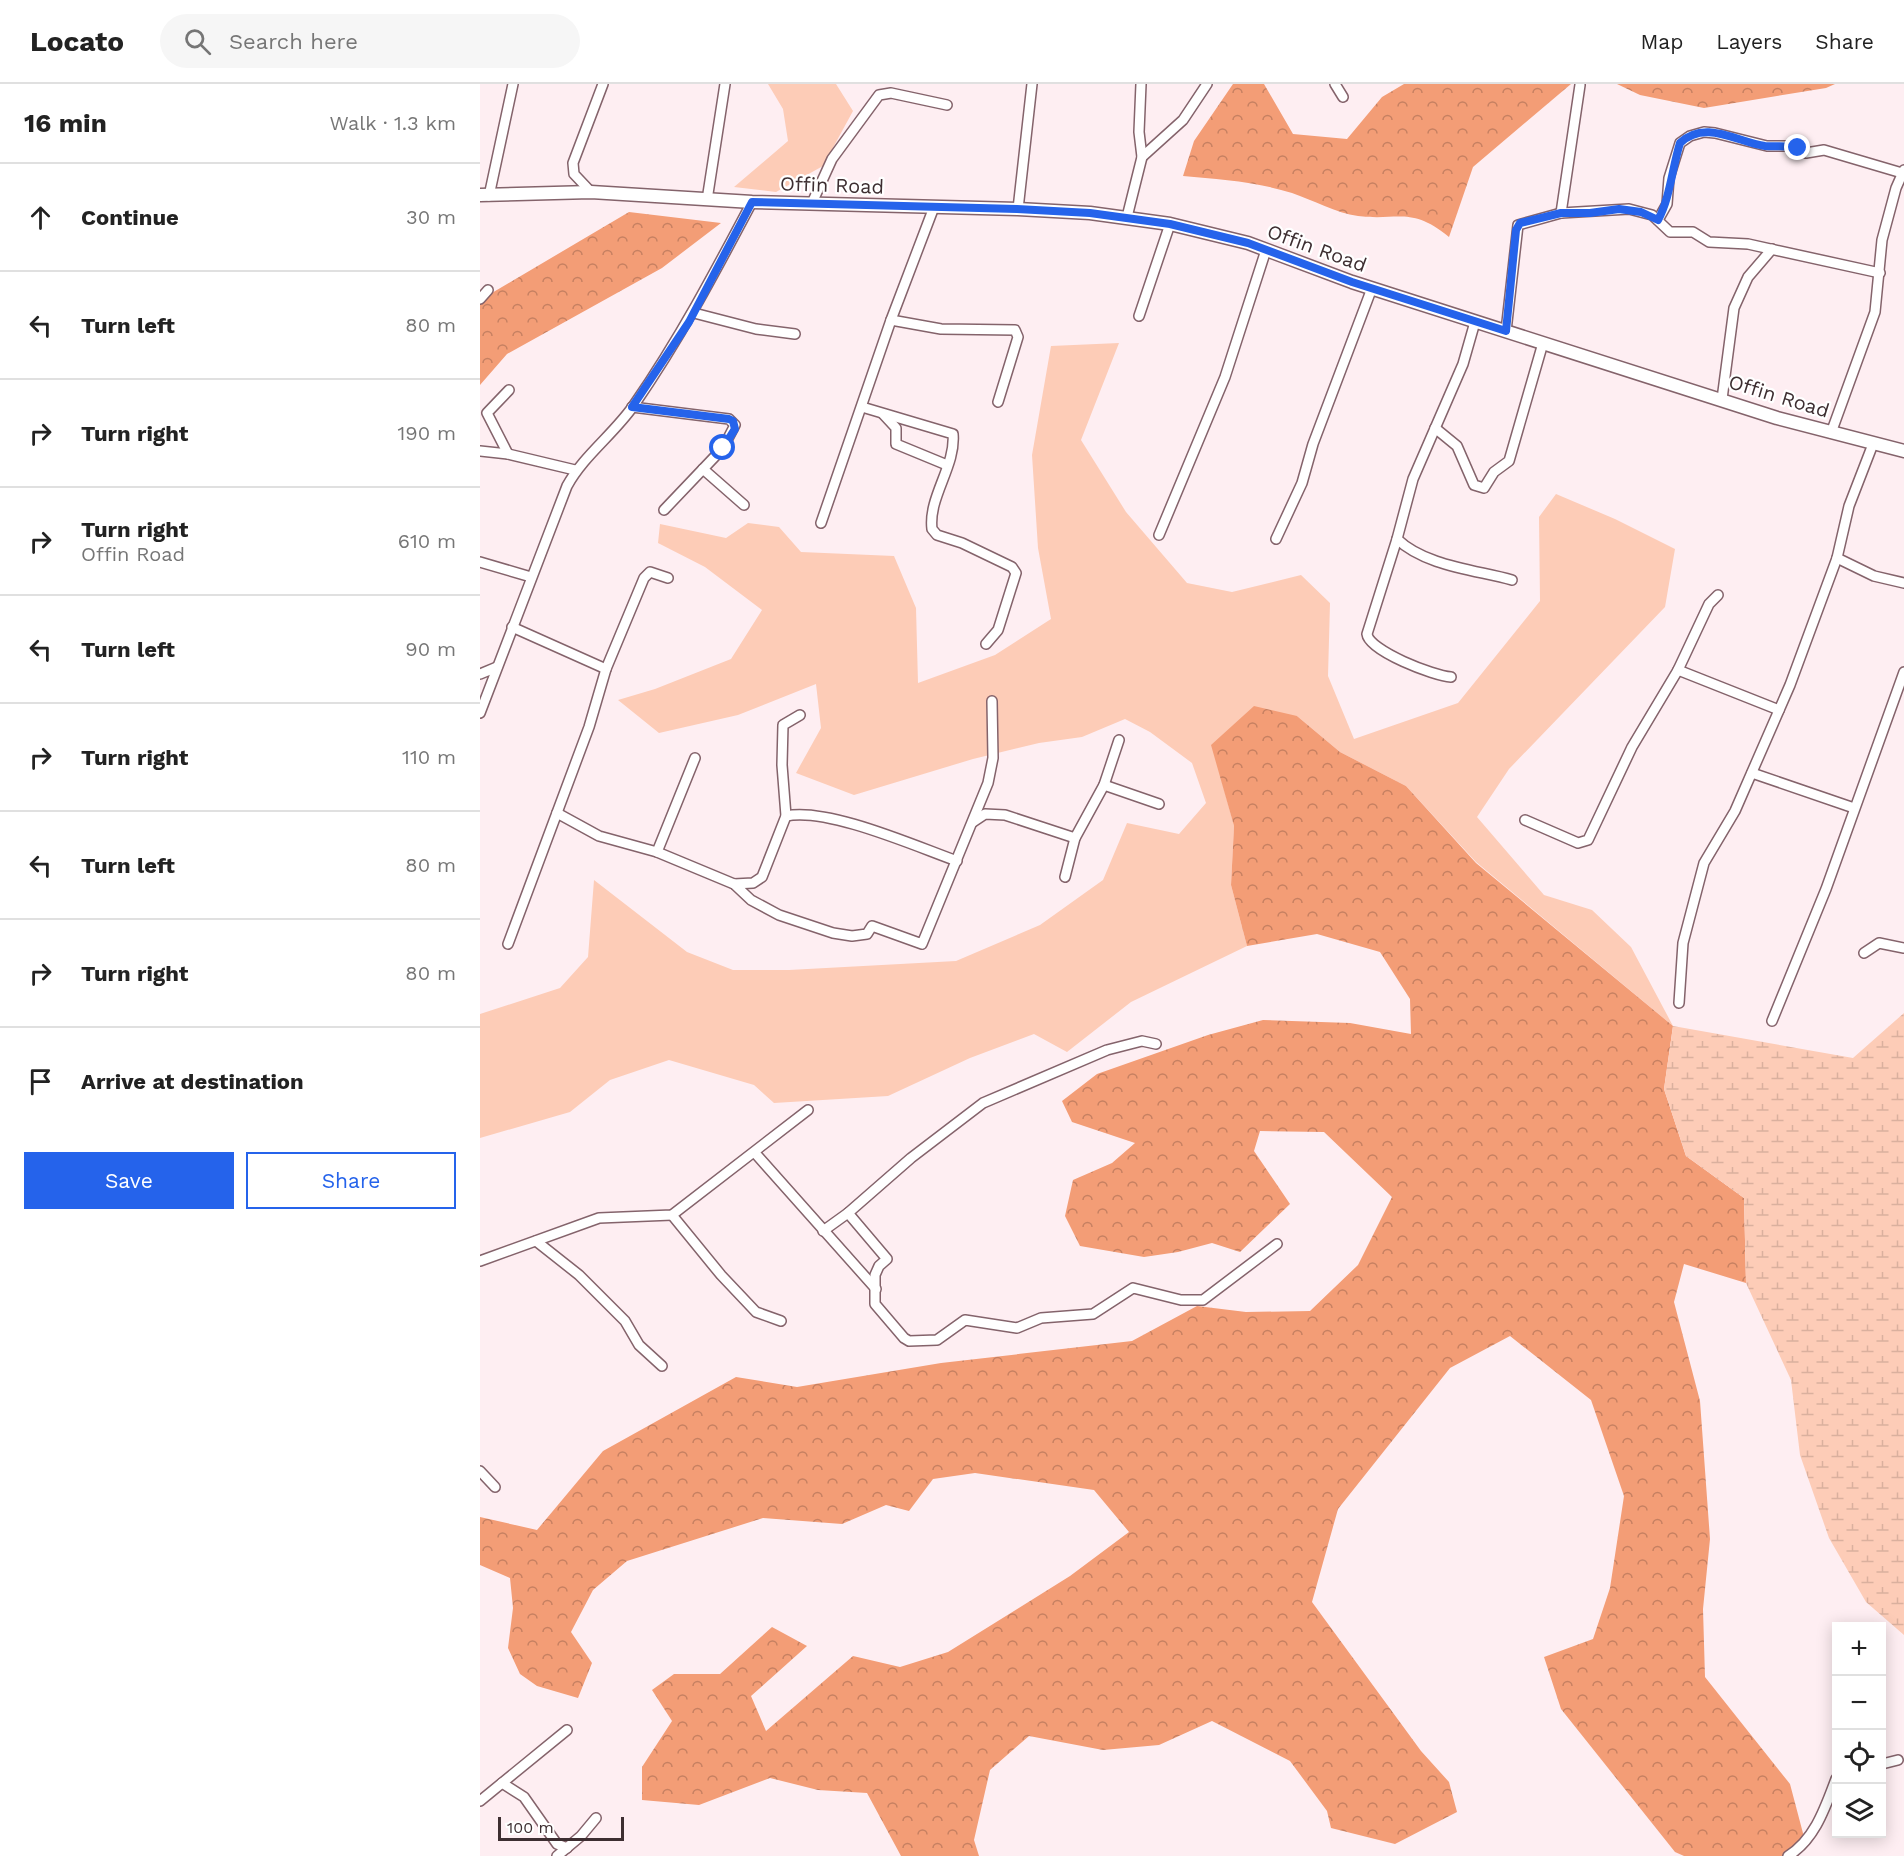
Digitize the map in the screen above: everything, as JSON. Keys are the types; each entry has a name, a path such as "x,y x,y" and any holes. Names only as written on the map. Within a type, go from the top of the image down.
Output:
{"street":[{"path":"485,195 513,84"},
{"path":"591,192 574,174 573,163 603,84"},
{"path":"707,200 725,84"},
{"path":"1017,209 1032,84"},
{"path":"1127,217 1142,157 1138,132 1141,84"},
{"path":"1142,157 1183,120 1207,84"},
{"path":"1335,84 1343,97"},
{"path":"1561,213 1580,85"},
{"path":"812,203 832,159 879,95 891,93 947,105"},
{"path":"1658,220 1667,204 1669,178 1680,143 1690,136 1704,132 1767,146 1791,146 1806,153 1824,150 1903,172 1886,223 1878,296 1869,332 1831,433"},
{"name":"Offin Road","path":"485,195 591,192 752,202 1017,209 1127,217 1170,224 1266,250 1475,322 1831,433 1904,451"},
{"path":"480,713 531,577 575,470 632,407 694,313 752,202"},
{"path":"821,524 891,320 934,207"},
{"path":"1506,331 1518,225 1561,213 1629,209 1652,215 1670,232 1693,232 1710,242 1748,244 1880,273"},
{"path":"1138,316 1170,224"},
{"path":"1722,399 1731,321 1737,297 1748,277 1772,249"},
{"path":"1159,536 1225,377 1266,250"},
{"path":"1276,539 1299,491 1313,444 1372,288"},
{"path":"480,298 488,290"},
{"path":"694,313 750,327 795,334"},
{"path":"891,320 941,329 1014,330 1018,337 999,402"},
{"path":"1451,677 1418,670 1368,639 1378,596 1397,539 1413,479 1463,364 1475,322"},
{"path":"1435,428 1457,446 1474,485 1484,488 1494,472 1509,461 1543,343"},
{"path":"508,454 487,413 509,390"},
{"path":"632,407 733,421 735,429 723,448 664,510"},
{"path":"862,407 883,414 904,417 953,434 933,513 932,529 937,535 962,543 1012,567 1016,573 998,630 986,644"},
{"path":"883,414 896,428 896,444 947,465"},
{"path":"1679,1003 1683,943 1698,883 1713,845 1735,811 1779,710 1837,558 1849,506 1873,444"},
{"path":"480,451 508,454 575,470"},
{"path":"703,469 744,505"},
{"path":"1397,539 1404,546 1435,560 1512,580"},
{"path":"1837,558 1874,576 1904,583"},
{"path":"480,562 531,577"},
{"path":"508,944 589,727 606,669 646,573 650,572 668,578"},
{"path":"1525,820 1578,843 1588,840 1632,747 1678,670 1709,604 1718,596"},
{"path":"512,627 606,669"},
{"path":"480,674 497,667"},
{"path":"1678,670 1779,710"},
{"path":"1772,1022 1826,889 1904,672"},
{"path":"557,813 592,833 657,852 734,884 751,900 806,925 852,936 867,934 872,926 917,944 925,939 988,783 993,758 992,701"},
{"path":"734,884 753,884 762,877 786,816 782,778 783,725 800,715"},
{"path":"1065,877 1075,838 1104,785 1119,740"},
{"path":"657,852 695,758"},
{"path":"1752,773 1854,808"},
{"path":"1104,785 1159,804"},
{"path":"786,816 802,813 834,819 957,861"},
{"path":"972,822 985,814 1005,815 1075,838"},
{"path":"1864,953 1879,943 1904,948"},
{"path":"823,1231 848,1213 911,1158 983,1103 1107,1050 1143,1041 1156,1044"},
{"path":"480,1261 599,1218 672,1215 808,1110"},
{"path":"755,1153 876,1289"},
{"path":"848,1213 887,1259 879,1266 875,1275 875,1304 909,1341 937,1340 965,1320 1017,1328 1041,1317 1093,1314 1133,1288 1181,1300 1203,1300 1277,1244"},
{"path":"672,1215 721,1275 756,1312 781,1322"},
{"path":"536,1241 579,1275 624,1321 639,1345 662,1366"},
{"path":"480,1471 495,1487"},
{"path":"480,1801 567,1730"},
{"path":"1886,1763 1898,1760"},
{"path":"502,1783 524,1797 556,1844 567,1848"},
{"path":"1788,1856 1803,1847 1824,1813 1834,1784"},
{"path":"557,1856 596,1818"}],"green space":[{"path":"768,84 836,84 853,111 823,166 776,192 734,187 788,141 783,109"},
{"path":"1233,84 1264,84 1293,134 1347,139 1382,97 1404,84 1571,84 1473,167 1449,237 1436,227 1414,218 1358,216 1265,186 1183,176 1194,141"},
{"path":"1617,84 1835,84 1826,88 1704,108 1640,95"},
{"path":"629,212 721,223 662,268 507,354 480,385 480,300"},
{"path":"1119,343 1081,440 1126,512 1187,583 1232,592 1301,575 1330,603 1328,676 1354,739 1458,703 1540,601 1539,517 1556,494 1615,519 1675,549 1665,607 1509,769 1477,817 1544,895 1592,910 1631,947 1673,1026 1476,862 1406,786 1340,752 1297,716 1212,745 1234,826 1231,885 1247,946 1131,1002 1067,1052 1034,1034 970,1058 888,1096 774,1103 754,1085 669,1060 610,1080 570,1112 480,1138 480,1014 560,988 588,957 594,880 687,952 733,970 789,970 956,961 1040,925 1103,880 1127,823 1179,834 1206,803 1192,763 1150,732 1125,719 1082,737 1039,743 973,759 854,795 796,773 821,728 816,684 738,715 659,733 618,700 655,689 731,659 762,610 705,567 658,543 660,524 726,538 748,523 779,527 801,552 894,556 916,608 918,683 995,655 1051,619 1038,548 1032,455 1051,346"},
{"path":"1254,706 1297,716 1340,752 1406,786 1476,863 1673,1026 1664,1089 1686,1156 1744,1198 1746,1283 1684,1264 1674,1302 1700,1401 1710,1539 1703,1609 1705,1677 1790,1784 1804,1837 1782,1856 1684,1856 1675,1852 1561,1709 1544,1657 1593,1639 1610,1588 1624,1496 1591,1400 1510,1336 1450,1368 1338,1509 1312,1602 1421,1751 1449,1782 1457,1812 1395,1844 1331,1828 1327,1811 1290,1761 1212,1721 1159,1745 1103,1750 1029,1736 990,1770 974,1840 979,1856 901,1856 867,1793 818,1790 770,1778 699,1805 642,1800 642,1767 672,1721 652,1690 674,1674 720,1674 772,1627 807,1646 751,1696 766,1731 853,1656 900,1667 948,1652 1070,1576 1129,1532 1094,1490 975,1473 933,1479 909,1511 886,1505 842,1524 763,1518 627,1561 593,1590 571,1632 592,1663 578,1698 537,1686 520,1674 508,1648 513,1608 510,1578 480,1565 480,1517 537,1530 603,1451 736,1377 797,1387 941,1363 1132,1341 1197,1306 1246,1312 1310,1311 1358,1265 1392,1197 1324,1132 1260,1131 1254,1151 1290,1204 1240,1252 1212,1243 1178,1252 1144,1257 1080,1246 1065,1216 1073,1180 1112,1163 1135,1143 1072,1122 1062,1101 1097,1074 1208,1035 1263,1020 1350,1023 1411,1034 1410,999 1380,952 1317,934 1247,946 1231,885 1234,826 1211,745"},
{"path":"1904,1013 1904,1635 1866,1602 1829,1538 1800,1455 1791,1380 1746,1283 1744,1198 1686,1156 1664,1089 1673,1026 1853,1058"}],"route":[{"path":"723,448 735,429 733,421 729,419 632,407 689,322 752,202 1017,209 1090,213 1170,224 1248,243 1352,282 1506,331 1516,230 1520,223 1561,213 1590,213 1619,209 1652,215 1658,220 1667,204 1669,178 1680,143 1696,134 1709,132 1760,145 1798,148"}]}
